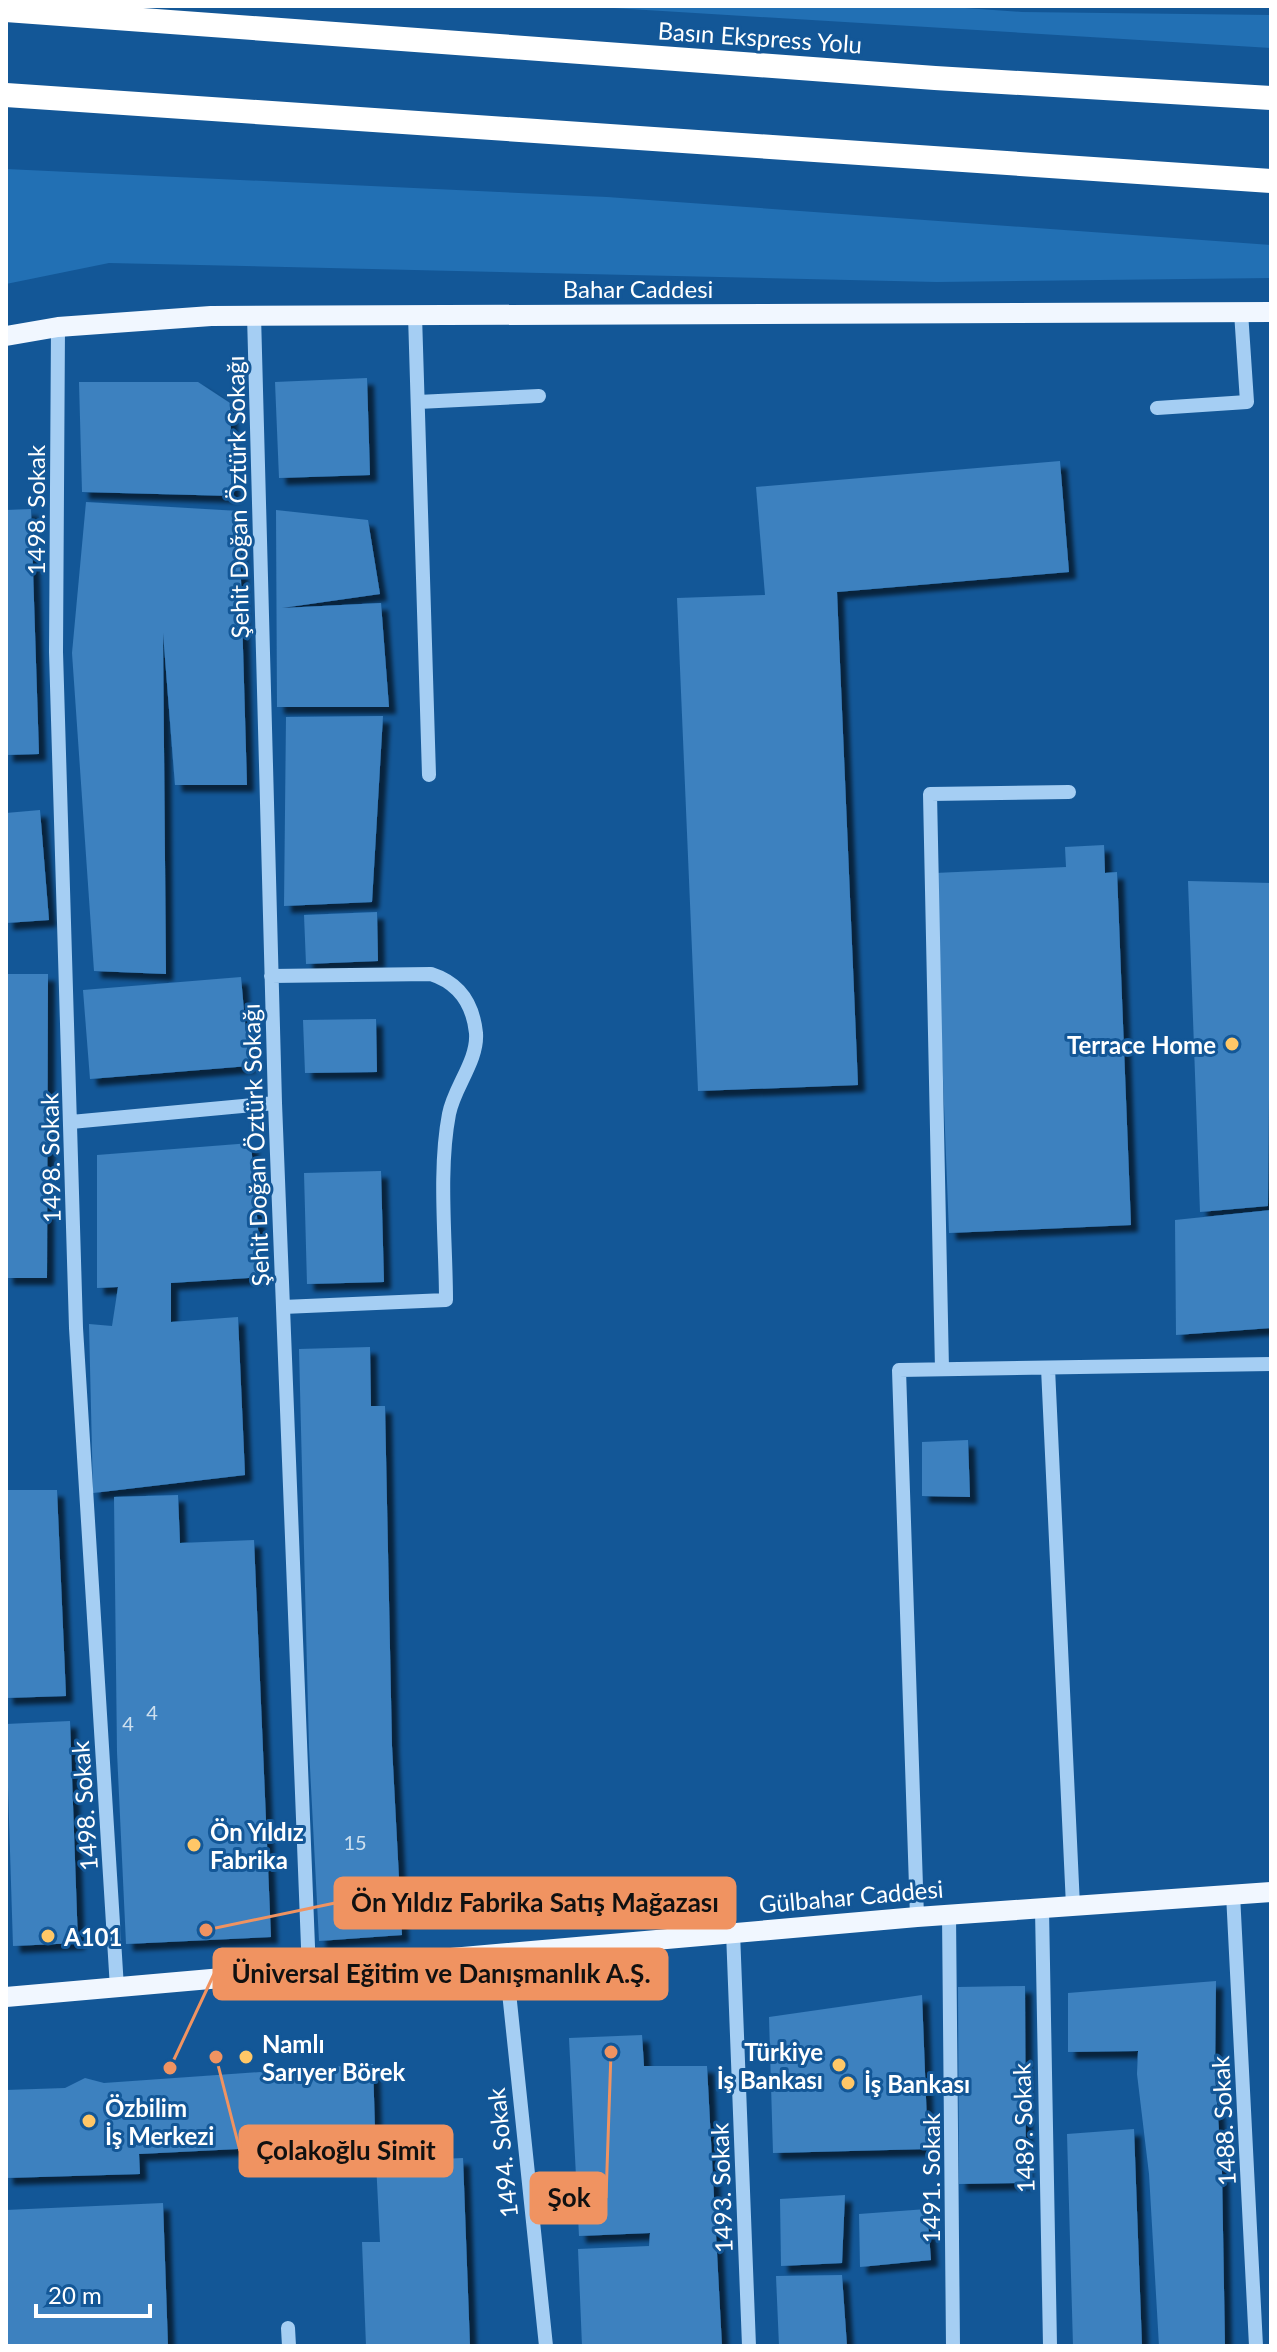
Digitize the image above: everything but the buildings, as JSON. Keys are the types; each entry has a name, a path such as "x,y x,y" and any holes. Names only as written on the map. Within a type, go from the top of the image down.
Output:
{"highway":[{"name":"Basın Ekspress Yolu","path":"6,10 935,78 1271,98"},
{"path":"6,95 1271,181"}],"main road":[{"name":"Bahar Caddesi","path":"6,336 58,327 254,315 1271,312"},
{"name":"Gülbahar Caddesi","path":"6,1997 949,1914 1271,1892"}],"street":[{"path":"1157,408 1247,402 1241,312"},
{"name":"Şehit Doğan Öztürk Sokağı","path":"254,315 275,1103 309,1972"},
{"path":"415,315 429,775"},
{"name":"1498. Sokak","path":"58,327 56,652 76,1328 117,1988"},
{"path":"418,402 539,396"},
{"path":"942,1369 930,794 1069,792"},
{"path":"271,976 431,974 453,984 462,993 476,1033 476,1050 455,1091 446,1140 446,1300 283,1307"},
{"path":"71,1122 275,1103"},
{"path":"917,1917 899,1370 1271,1364"},
{"path":"1048,1368 1073,1906"},
{"name":"1488. Sokak","path":"1233,1894 1256,2346"},
{"name":"1489. Sokak","path":"1042,1909 1050,2346"},
{"name":"1491. Sokak","path":"949,1914 953,2346"},
{"name":"1493. Sokak","path":"733,1932 749,2346"},
{"name":"1494. Sokak","path":"505,1954 546,2346"},
{"path":"288,2328 289,2346"}],"shaded area":[{"path":"581,6 937,6 1022,12 1271,15 1271,48"},
{"path":"6,169 607,197 1271,245 1271,278 937,282 109,263 6,284"}],"place":[{"name":"Terrace Home","path":"1232,1044"},
{"name":"Ön Yıldız Fabrika","path":"194,1845"},
{"name":"Ön Yıldız Fabrika Satış Mağazası","path":"206,1930"},
{"name":"A101","path":"48,1936"},
{"name":"Şok","path":"611,2052"},
{"name":"Çolakoğlu Simit","path":"216,2057"},
{"name":"Namlı Sarıyer Börek","path":"246,2057"},
{"name":"Türkiye İş Bankası","path":"839,2065"},
{"name":"Üniversal Eğitim ve Danışmanlık A.Ş.","path":"170,2068"},
{"name":"İş Bankası","path":"848,2083"},
{"name":"Özbilim İş Merkezi","path":"89,2121"}]}
